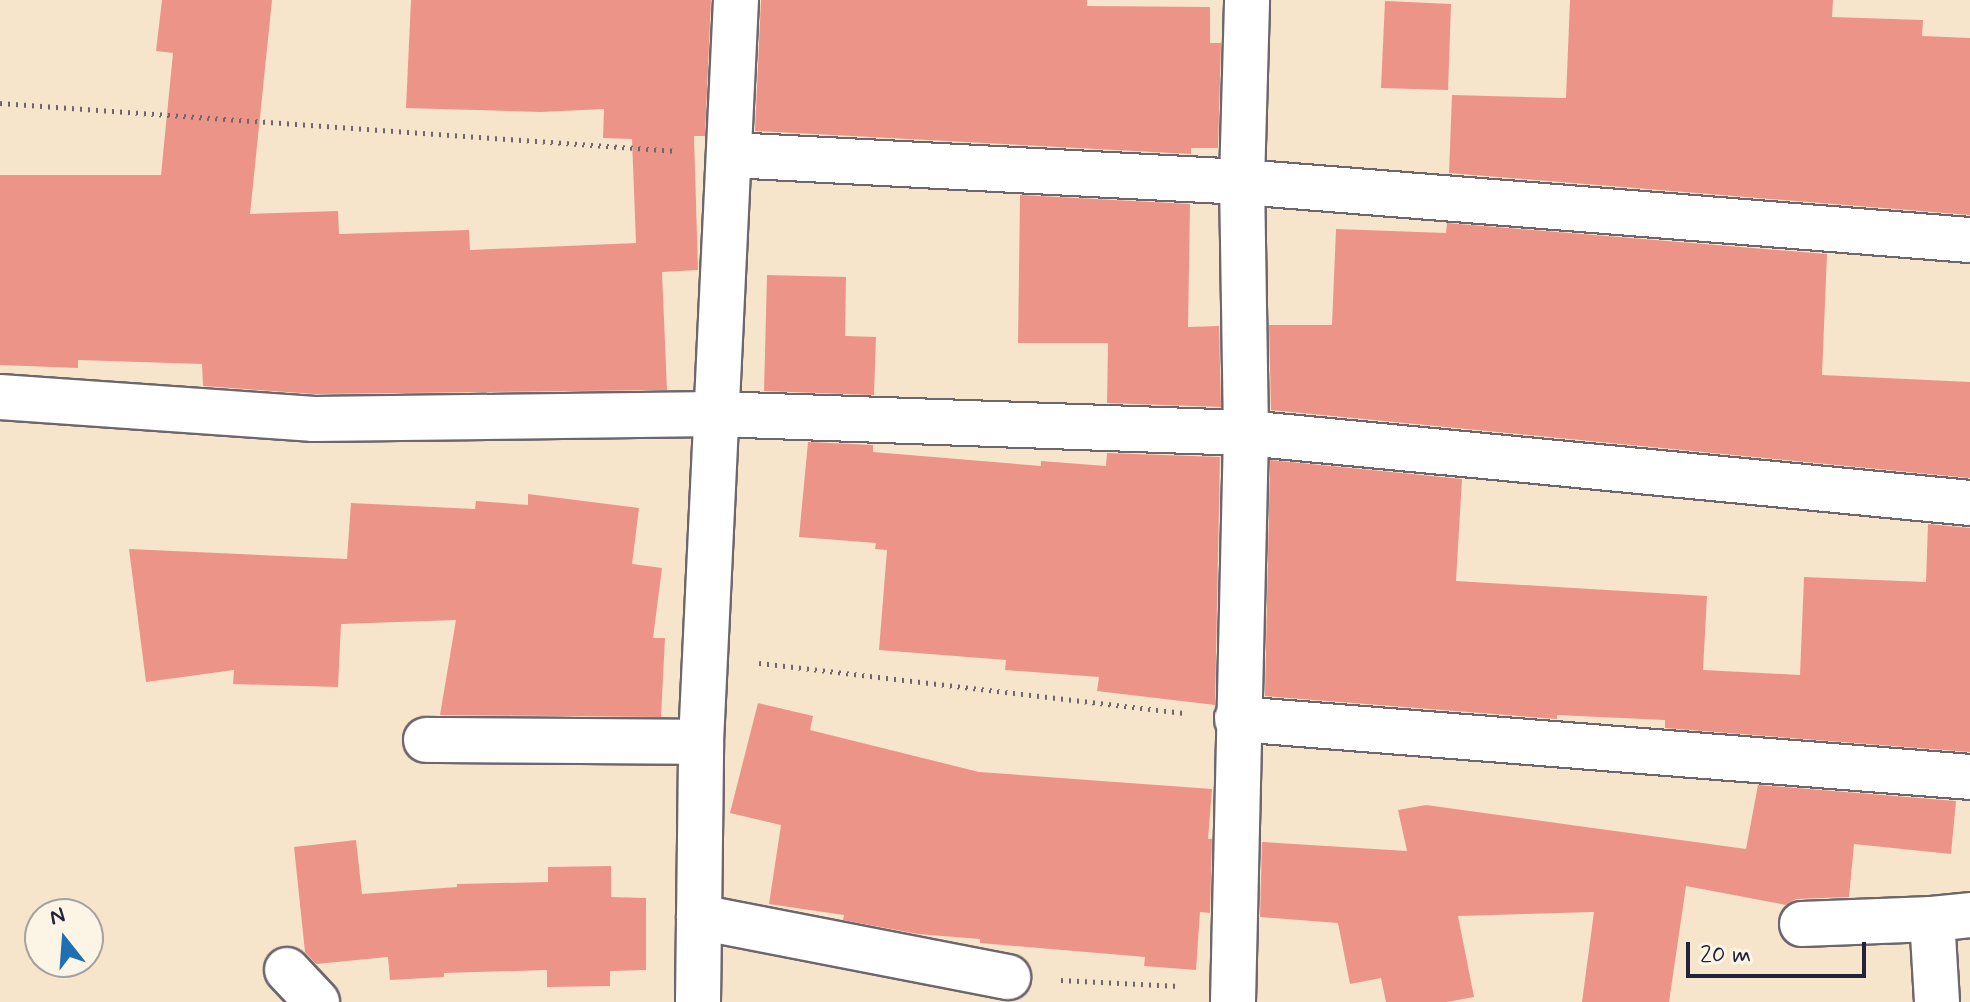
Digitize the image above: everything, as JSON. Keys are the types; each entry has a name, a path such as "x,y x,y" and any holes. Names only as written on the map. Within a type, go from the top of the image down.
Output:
{"street":[{"path":"698,1002 701,742 736,0"},
{"path":"1233,996 1246,433 1242,182 1247,0"},
{"path":"731,155 1242,182 1970,240"},
{"path":"0,397 314,419 715,414 1246,433 1970,503"},
{"path":"1237,719 1970,777"},
{"path":"426,740 701,742"},
{"path":"699,917 1008,977"},
{"path":"1802,924 1951,917 1937,1002"},
{"path":"287,970 317,1002"}],"path":[{"path":"0,103 731,155"},
{"path":"707,657 1237,719"},
{"path":"1008,977 1233,996"}],"building":[{"path":"162,0 272,0 250,214 338,211 339,234 469,230 470,250 636,243 632,139 603,138 604,109 541,112 406,108 411,0 711,0 705,136 694,136 698,270 662,272 667,390 315,394 203,386 202,364 78,360 78,368 0,365 0,175 161,175 173,53 156,51"},
{"path":"761,0 1087,0 1087,6 1210,7 1210,43 1221,43 1218,148 1191,148 1191,154 755,131"},
{"path":"1570,0 1833,0 1832,17 1923,20 1922,36 1970,38 1970,215 1449,173 1452,95 1566,98"},
{"path":"1385,1 1451,4 1448,90 1381,88"},
{"path":"1020,195 1190,204 1188,327 1219,326 1221,407 1107,403 1108,343 1018,343"},
{"path":"1447,223 1827,254 1822,375 1970,382 1970,478 1271,410 1269,325 1332,325 1336,229 1446,233"},
{"path":"767,275 846,277 845,336 876,337 874,395 764,391"},
{"path":"808,442 873,445 873,452 1041,466 1041,461 1106,466 1107,453 1220,457 1215,705 1097,691 1099,677 1005,670 1006,660 879,650 887,550 875,549 876,543 799,537"},
{"path":"1270,460 1462,479 1456,581 1707,596 1703,670 1800,675 1804,577 1926,582 1928,524 1970,528 1970,752 1665,728 1665,720 1557,715 1557,719 1265,696"},
{"path":"528,494 639,508 632,564 662,568 653,638 665,638 661,717 440,715 456,620 341,624 338,687 233,684 234,670 146,682 129,549 347,559 351,503 475,509 476,501 528,505"},
{"path":"758,703 813,716 810,730 979,772 1212,789 1208,839 1212,839 1210,913 1200,912 1196,970 1144,966 1145,957 980,943 980,939 918,934 843,920 844,915 769,904 781,825 730,813"},
{"path":"1758,785 1956,801 1951,854 1854,844 1849,897 1796,899 1786,905 1686,886 1669,1002 1582,1002 1594,912 1458,916 1474,997 1447,1002 1386,1002 1381,978 1350,984 1338,923 1260,917 1262,842 1407,851 1398,810 1426,805 1746,849"},
{"path":"356,840 362,894 457,887 457,884 548,882 548,867 611,866 611,897 646,898 646,970 610,971 610,986 547,987 547,970 444,973 444,977 390,980 388,957 316,964 305,952 294,847"}]}
